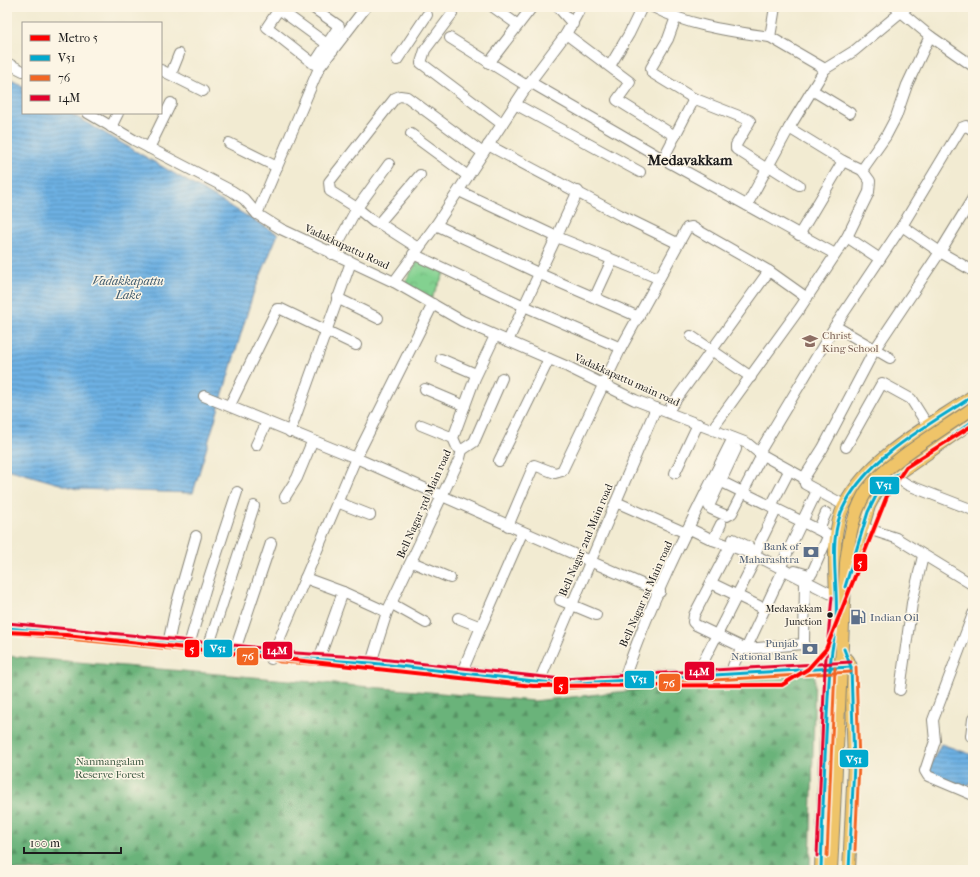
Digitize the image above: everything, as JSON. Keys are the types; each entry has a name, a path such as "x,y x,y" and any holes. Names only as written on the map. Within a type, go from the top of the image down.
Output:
{"main road":[{"path":"822,870 830,668 836,620 837,597 830,538 839,523 844,505 861,480 887,455 973,396"},
{"path":"831,870 846,563 848,542 854,519 868,490 884,472 973,408"},
{"path":"849,870 854,764 851,667 842,642 842,602 862,527 869,506 877,491 894,476 973,421"},
{"path":"861,480 877,491"},
{"path":"810,669 825,655 836,620"},
{"path":"7,628 235,650 274,657"},
{"path":"7,634 66,636 274,657 371,663 562,684 697,674 851,667"}],"street":[{"path":"312,7 343,28"},
{"path":"257,214 316,66 343,28 366,7"},
{"path":"493,7 518,25"},
{"path":"490,62 532,7"},
{"path":"558,7 573,24"},
{"name":"Vadakkupattu Road","path":"90,114 149,148 232,191 244,199 257,214 281,229 394,282 436,225 528,84 573,24 581,7"},
{"path":"610,66 629,34 642,7"},
{"path":"653,7 664,10 676,17 719,30 770,37 825,69"},
{"path":"770,37 775,7"},
{"path":"316,66 267,27 280,8 330,47"},
{"path":"747,205 789,128 825,69 854,51 901,9 930,36 973,66"},
{"path":"452,14 426,48 421,57 421,63 502,124"},
{"path":"397,60 427,15"},
{"path":"676,17 668,39 651,68 652,73 693,98 749,120 736,145 736,150 798,185"},
{"path":"566,34 630,82 617,100 676,136"},
{"path":"413,36 426,48"},
{"path":"862,170 886,136 896,117 907,85 930,36"},
{"path":"450,38 528,84 835,254"},
{"path":"171,74 179,54"},
{"path":"7,63 22,70"},
{"path":"162,70 203,91"},
{"path":"812,90 850,113"},
{"path":"621,348 524,306 416,251 380,223 374,222 357,208 330,191 329,182 395,98 400,96 407,97 486,149 578,191 620,215 677,243"},
{"path":"663,159 676,136 693,98"},
{"path":"149,148 171,102"},
{"path":"515,104 640,172"},
{"path":"111,127 118,114"},
{"path":"713,428 806,298 847,237 869,192 870,181 862,170 843,161 789,128"},
{"path":"736,449 709,506 711,509 727,516 730,516 746,495 760,456 835,326 902,226 961,128 969,128"},
{"path":"411,134 468,176"},
{"path":"229,143 277,167"},
{"path":"799,235 843,161"},
{"path":"332,254 357,208 389,164"},
{"path":"380,223 420,175"},
{"path":"459,191 556,237 658,278"},
{"path":"508,341 578,191"},
{"path":"760,456 787,475 803,480 823,448 875,349 940,252 973,198"},
{"path":"436,225 540,274 639,317"},
{"path":"902,226 940,252 973,271"},
{"path":"508,526 534,465 554,473 562,471 621,348 639,317 677,243 687,228 692,227 769,271 806,298"},
{"path":"847,237 880,259"},
{"path":"595,297 612,260"},
{"path":"290,432 351,262"},
{"path":"667,412 769,271"},
{"name":"Vadakkapattu main road","path":"394,282 456,318 495,336 656,408 713,428 747,443 760,456 803,480 805,484 844,505"},
{"path":"337,298 378,318"},
{"path":"274,657 305,578 356,458 432,304"},
{"path":"230,405 277,309 281,309 356,344"},
{"path":"835,326 890,358"},
{"name":"Bell Nagar 3rd Main road","path":"371,663 389,608 443,495 462,450 457,447 453,438 476,374 495,336"},
{"path":"691,336 751,376"},
{"path":"441,359 476,374"},
{"path":"499,461 549,359"},
{"path":"462,450 474,442 502,378"},
{"path":"846,447 882,383 911,399 928,426"},
{"path":"425,389 464,406"},
{"path":"204,396 230,405 312,442 356,458 443,495 522,533 660,592"},
{"name":"Bell Nagar 2nd Main road","path":"539,682 656,408"},
{"path":"256,445 266,422"},
{"path":"676,473 698,424"},
{"path":"421,425 453,438"},
{"name":"Bell Nagar 1st Main road","path":"624,679 634,649 689,527 733,438"},
{"path":"285,497 297,478 312,442"},
{"path":"697,674 757,553 787,475"},
{"path":"894,476 908,485 973,510"},
{"path":"720,481 830,538"},
{"path":"188,645 237,492"},
{"path":"733,666 765,609 782,567 815,495"},
{"path":"337,502 370,515"},
{"path":"616,502 689,527 712,540 732,543 757,553 805,582 837,597"},
{"path":"208,648 254,506"},
{"path":"826,513 821,524 830,538"},
{"path":"712,540 720,524"},
{"path":"862,527 896,538 923,556 973,585"},
{"path":"462,672 522,533"},
{"path":"168,644 176,606 196,536"},
{"path":"782,567 805,576 809,576 830,538"},
{"path":"235,650 271,543"},
{"path":"732,543 694,616 693,622 696,625 744,648 803,644 805,582"},
{"path":"900,690 912,603 923,556"},
{"path":"412,562 450,578"},
{"path":"305,578 426,623"},
{"path":"711,583 765,609"},
{"path":"319,660 343,592"},
{"path":"560,600 596,615"},
{"path":"973,614 933,720 935,741 925,771 928,776 973,795"},
{"path":"458,618 481,627"},
{"path":"973,719 970,729 971,736 973,737"}],"green space":[{"path":"418,260 445,272 431,299 404,284"},
{"name":"Nanmangalam Reserve Forest","path":"7,656 534,701 815,671 810,870 7,870"}],"water":[{"name":"Vadakkapattu Lake","path":"7,78 22,86 22,114 72,114 278,234 253,294 193,493 77,489 7,469"},
{"path":"941,744 973,755 973,778 967,788 929,774 929,768"}],"metro line":[{"name":"5","path":"7,632 66,635 533,686 782,685 808,669 826,649 887,496 906,467 973,425"}],"transit line":[{"name":"V51","path":"821,870 828,693 836,620 834,561 836,532 839,517 856,486 870,470 902,442 973,396"},
{"name":"V51","path":"845,587 868,512 876,496 888,481 973,421"},
{"name":"14M","path":"817,856 825,668 832,597"},
{"name":"14M","path":"7,623 273,649 281,652 371,658 562,679 851,662"},
{"name":"V51","path":"7,628 273,654 280,657 371,663 562,684 851,667"},
{"name":"76","path":"7,633 272,659 280,662 371,668 562,689 851,672"},
{"name":"V51","path":"844,649 851,667 854,764 849,870"},
{"name":"76","path":"855,850 859,764 856,667"},
{"name":"76","path":"827,856 835,668"}],"place":[{"name":"Christ King School","path":"810,341"},
{"name":"Bank of Maharashtra","path":"811,552"},
{"name":"Medavakkam Junction","path":"830,615"},
{"name":"Indian Oil","path":"858,617"},
{"name":"Punjab National Bank","path":"810,649"}],"district":[{"name":"Medavakkam","path":"690,160"}]}
